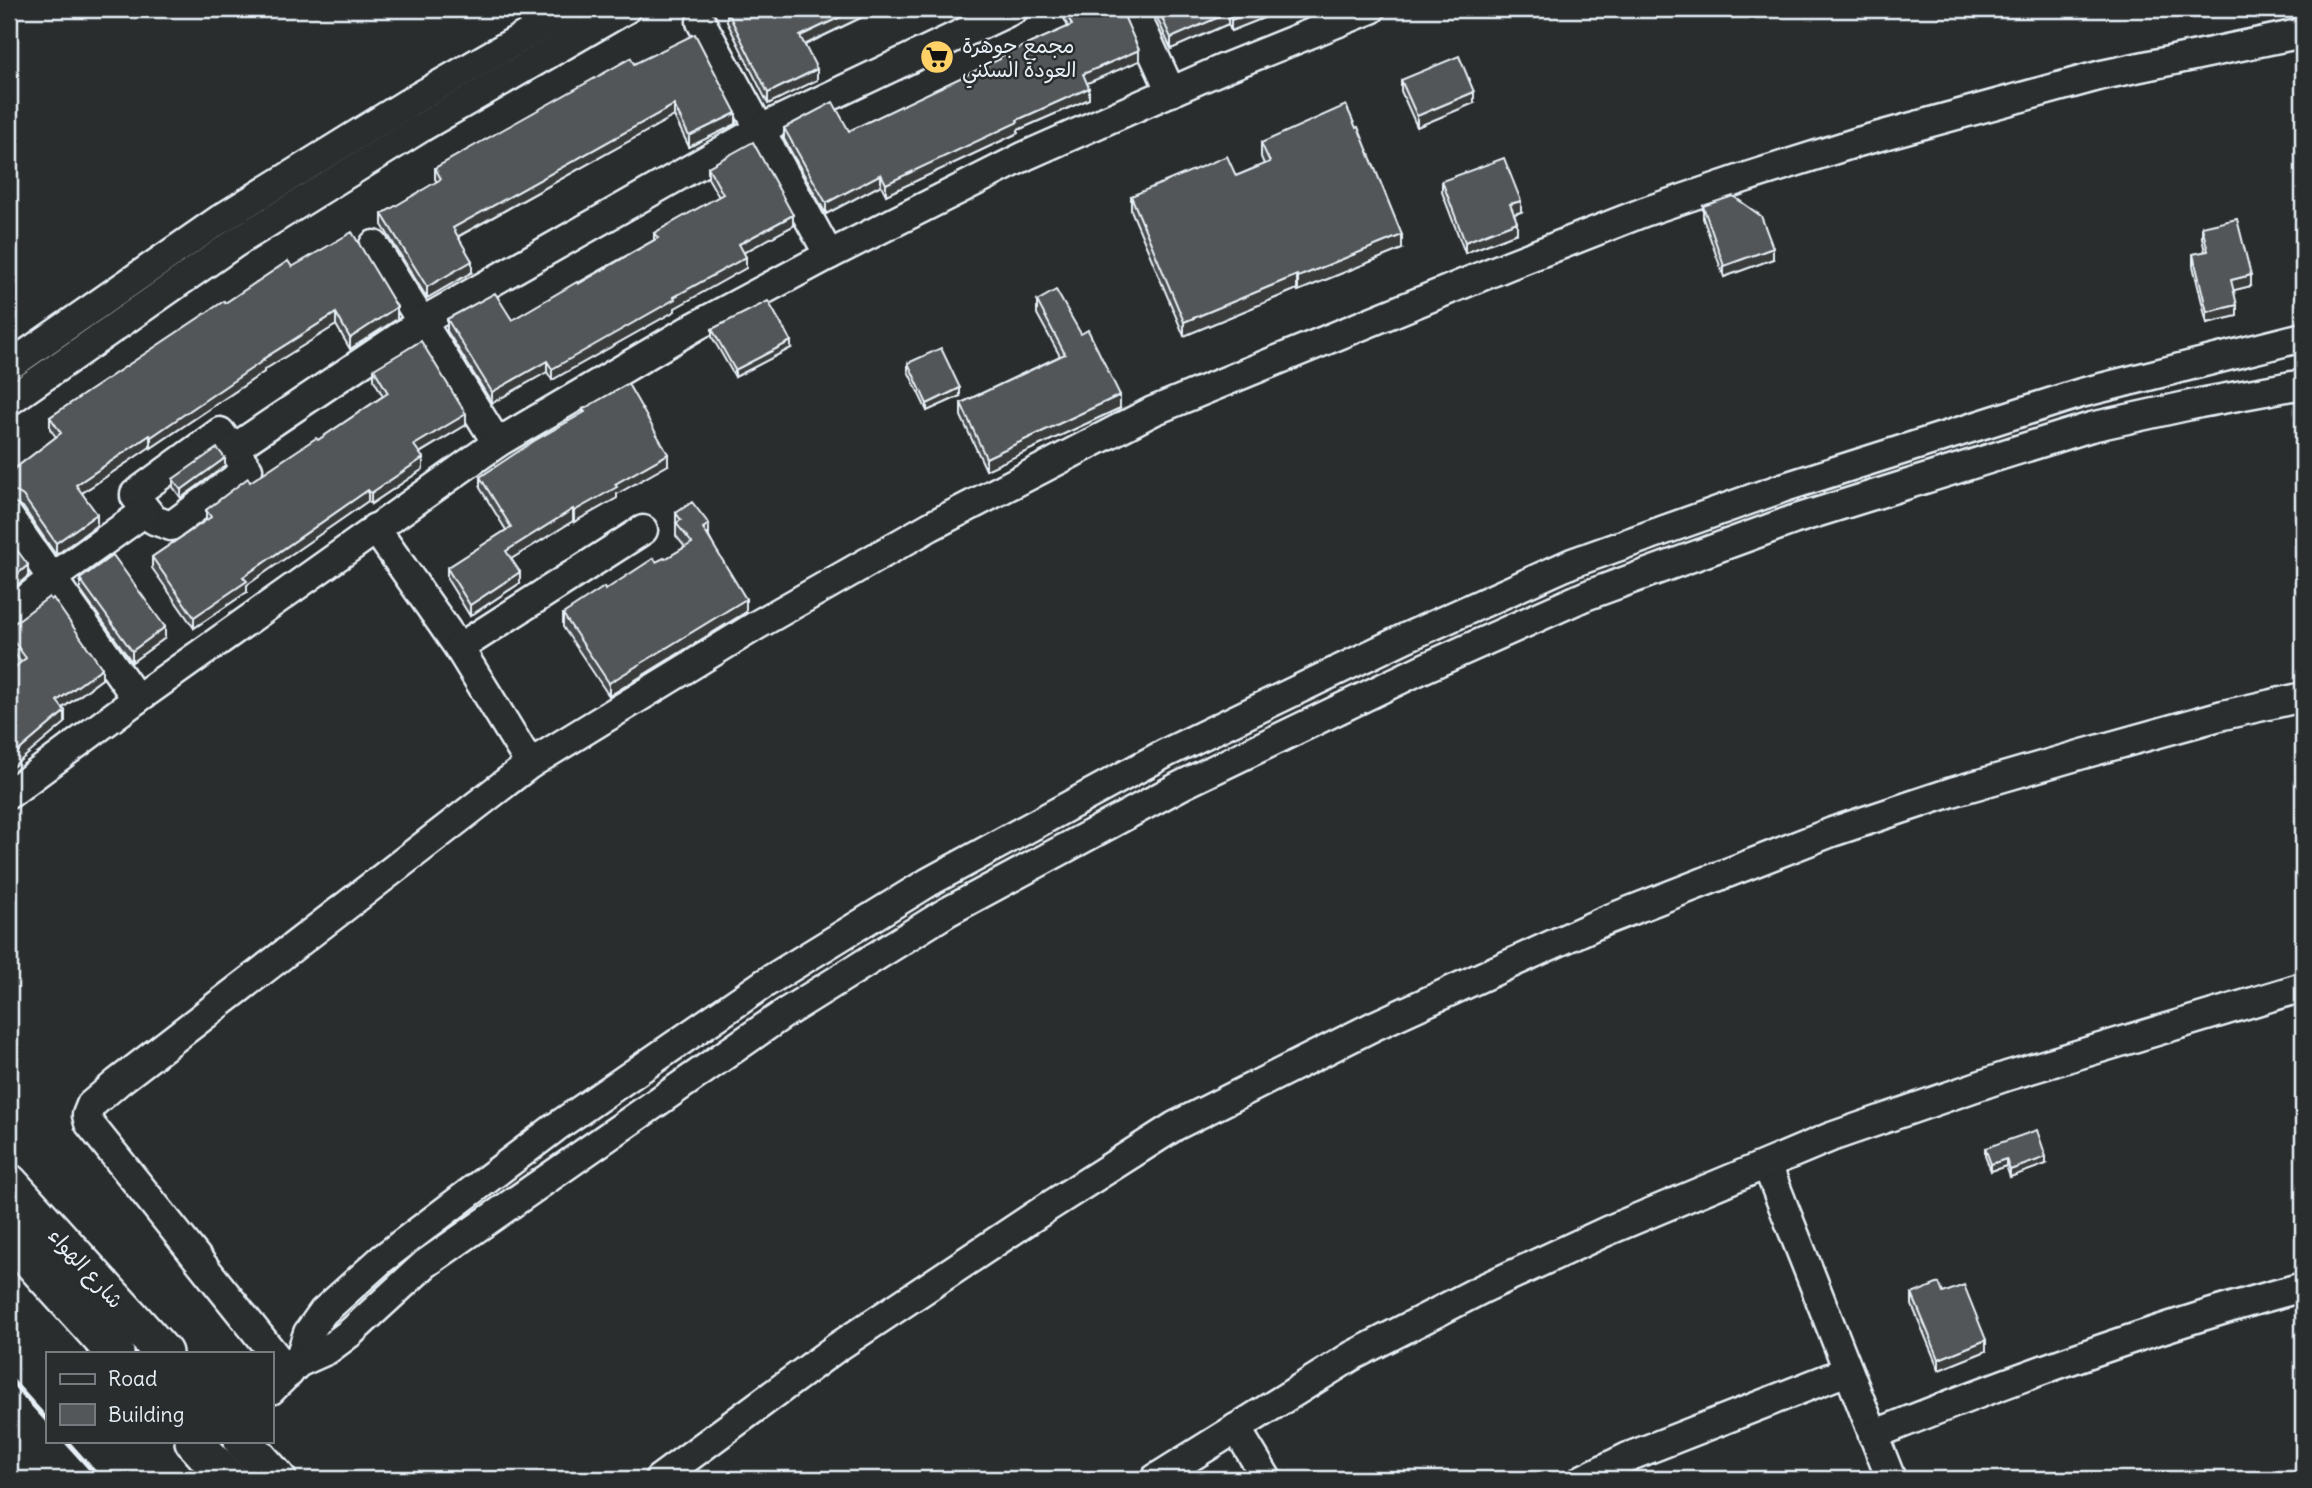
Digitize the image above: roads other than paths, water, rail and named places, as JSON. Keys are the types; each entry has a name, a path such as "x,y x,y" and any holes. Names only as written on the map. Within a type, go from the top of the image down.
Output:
{"main road":[{"name":"شارع الهواء","path":"9,1183 162,1352"},
{"name":"شارع الهواء","path":"9,1236 114,1352"},
{"path":"195,1442 228,1479"},
{"path":"244,1442 277,1479"}],"street":[{"path":"9,366 219,220 408,103 571,9"},
{"path":"10,397 235,243 422,127 626,9"},
{"path":"233,449 423,321 761,129 1014,9"},
{"path":"1133,9 1171,92"},
{"path":"9,794 137,699 497,443 696,326 1025,156 1371,9"},
{"path":"701,22 829,255"},
{"path":"267,1352 89,1123 87,1115 91,1105 530,764 757,625 931,526 1153,411 1337,334 1644,212 1834,149 2102,75 2303,33"},
{"path":"374,245 497,443"},
{"path":"286,1376 307,1333 323,1312 382,1259 556,1127 765,983 906,896 1166,753 1407,637 1573,563 1782,488 2068,397 2303,337"},
{"path":"286,1376 343,1338 425,1264 785,1013 947,912 1182,785 1422,669 1585,596 1793,520 2091,427 2303,384"},
{"path":"220,432 248,469 171,526 156,522 146,511 135,494 220,432"},
{"path":"9,613 52,578 146,511"},
{"path":"9,517 137,699"},
{"path":"375,528 459,648 530,764"},
{"path":"459,648 643,530"},
{"path":"659,1479 836,1348 1175,1126 1374,1026 1604,921 1832,832 2070,757 2222,715 2303,697"},
{"path":"1155,1479 1352,1356 1482,1289 1607,1231 1831,1137 2007,1076 2303,988"},
{"path":"1767,1165 1891,1479"},
{"path":"1873,1435 2063,1361 2303,1287"},
{"path":"273,1359 286,1376"},
{"path":"1583,1479 1628,1457 1847,1371"},
{"path":"1237,1428 1267,1479"}],"railway":[{"path":"9,1378 46,1419"},
{"path":"67,1442 100,1479"}],"place":[{"name":"مجمع جوهرة العودة السكني","path":"937,57"}]}
